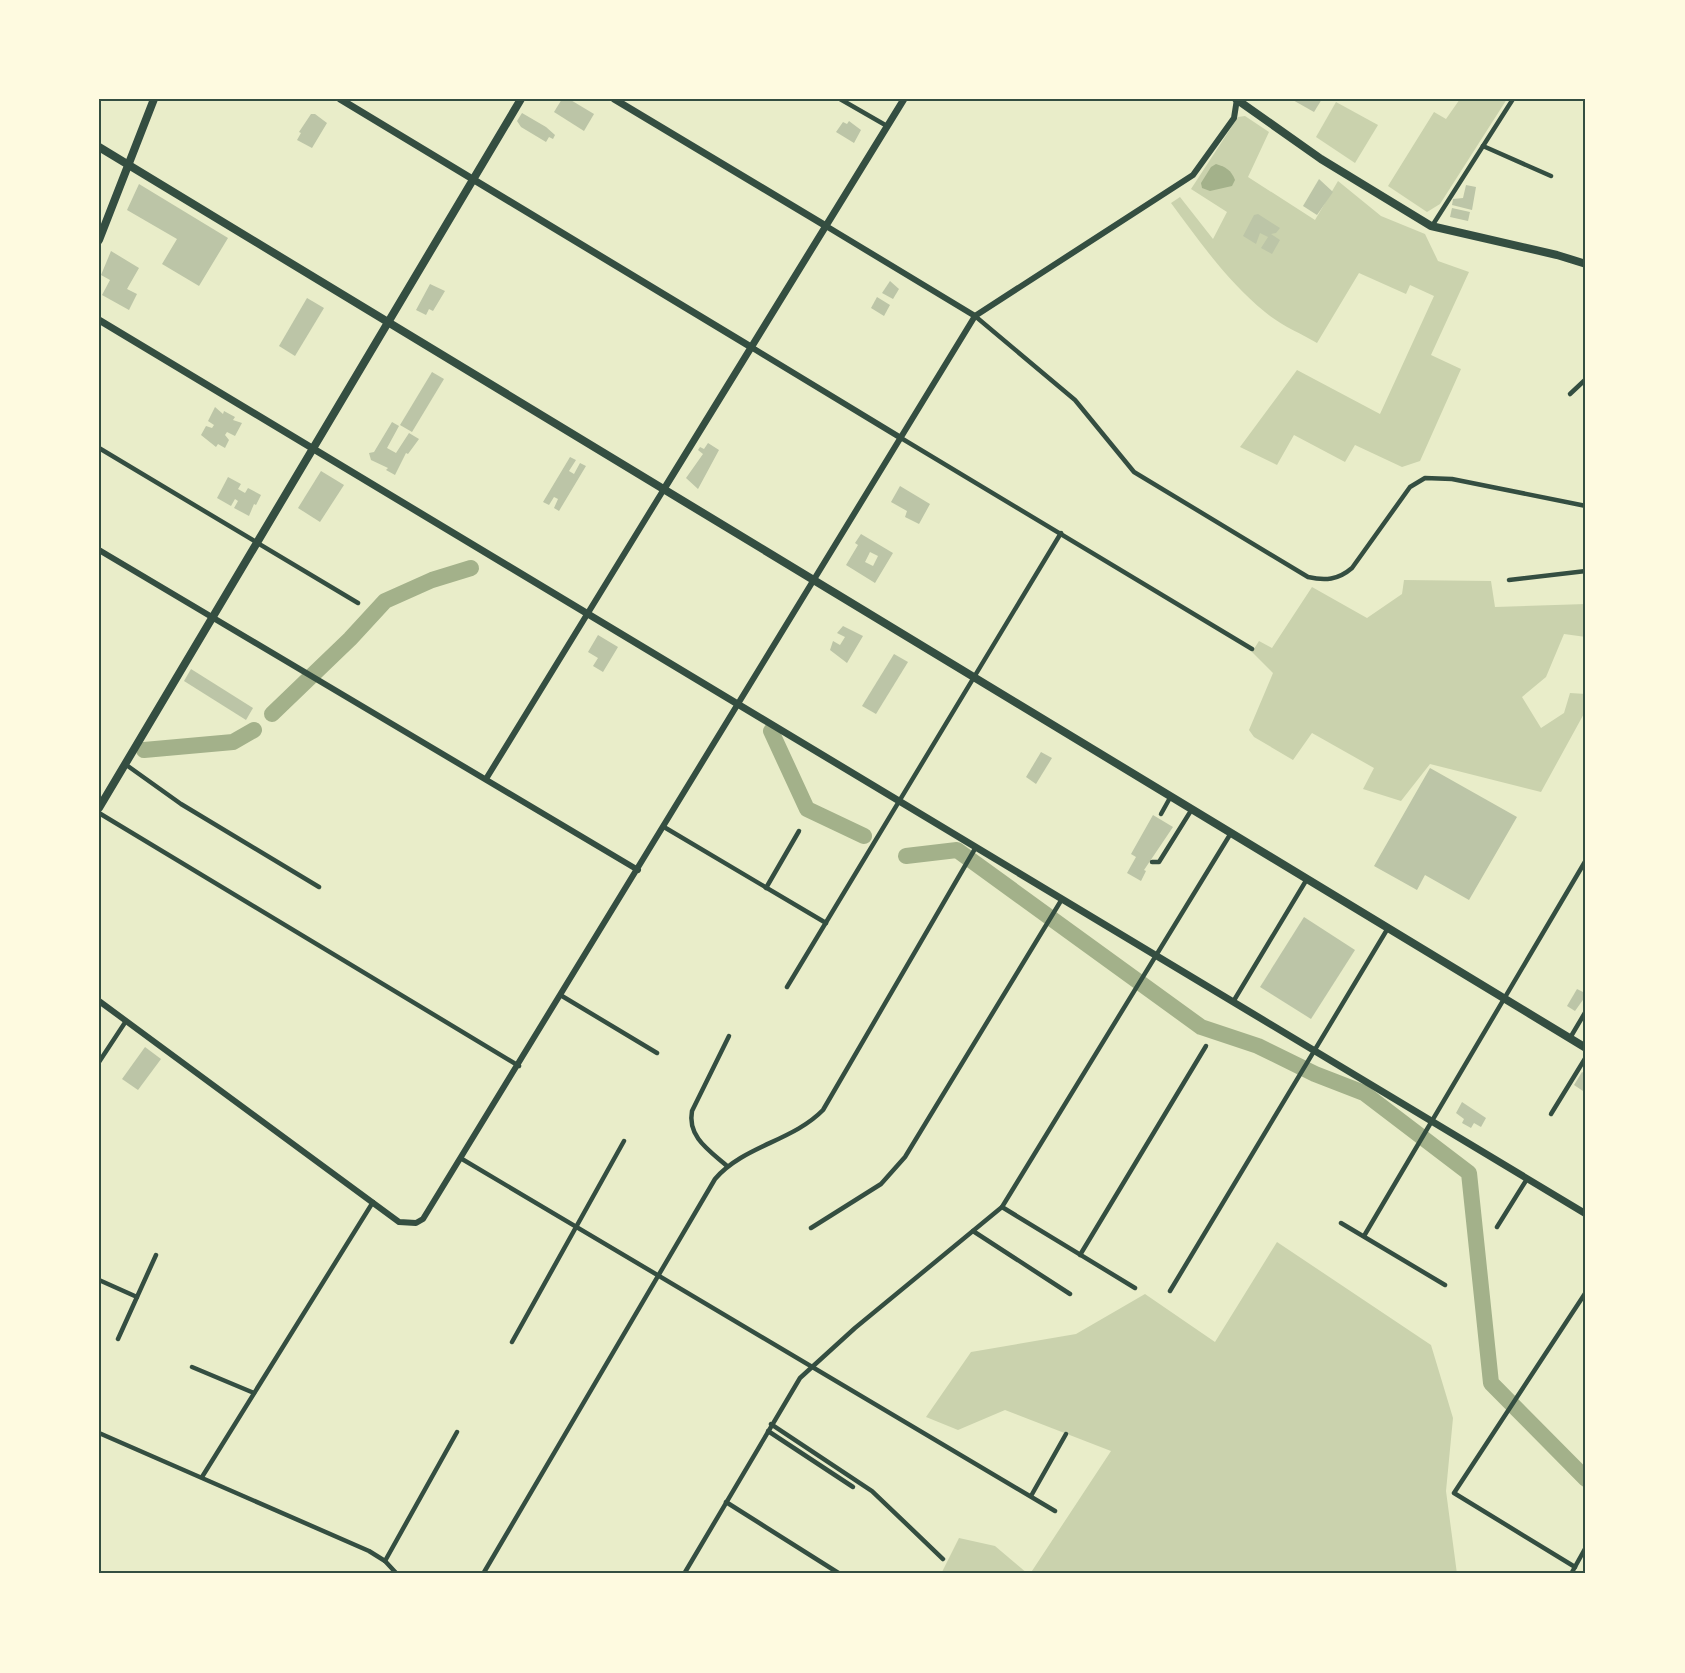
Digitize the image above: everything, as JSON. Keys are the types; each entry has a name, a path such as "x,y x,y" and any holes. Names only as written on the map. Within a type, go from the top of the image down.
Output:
{"main road":[{"path":"99,240 154,99"},
{"path":"340,99 751,347"},
{"path":"99,808 521,99"},
{"path":"614,99 826,226"},
{"path":"664,489 904,99"},
{"path":"1236,99 1321,159 1431,226 1557,255 1586,264"},
{"path":"99,147 1586,1048"},
{"path":"99,320 899,801 974,850 1062,899 1233,1002 1313,1054 1431,1121 1586,1214"}],"street":[{"path":"840,99 887,126"},
{"path":"99,1001 399,1222 416,1223 429,1213 975,316 1193,175 1234,118 1236,99"},
{"path":"1431,226 1513,99"},
{"path":"1483,146 1551,176"},
{"path":"826,226 975,316 1075,400 1134,472 1308,577 1332,579 1344,575 1352,568 1410,488 1425,478 1452,479 1586,506"},
{"path":"751,347 1252,649"},
{"path":"1570,394 1586,379"},
{"path":"99,448 358,603"},
{"path":"486,779 664,489"},
{"path":"787,987 1061,533"},
{"path":"99,550 638,870"},
{"path":"1509,580 1586,571"},
{"path":"125,764 181,804 319,887"},
{"path":"1161,814 1171,796"},
{"path":"1152,862 1159,862 1191,809"},
{"path":"99,813 519,1066"},
{"path":"664,827 826,923"},
{"path":"766,888 799,831"},
{"path":"684,1574 790,1392 811,1366 1002,1207 1230,833"},
{"path":"483,1574 708,1189 727,1166 808,1123 822,1110 974,850"},
{"path":"1364,1236 1586,860"},
{"path":"1233,1002 1307,879"},
{"path":"811,1228 881,1184 905,1157 1062,899"},
{"path":"1170,1291 1388,928"},
{"path":"562,996 657,1053"},
{"path":"1570,1038 1586,1011"},
{"path":"99,1062 126,1021"},
{"path":"727,1166 698,1140 690,1121 692,1111 729,1035"},
{"path":"1080,1255 1206,1046"},
{"path":"1551,1114 1586,1057"},
{"path":"512,1342 624,1141"},
{"path":"462,1158 1055,1511"},
{"path":"1497,1227 1527,1179"},
{"path":"202,1477 373,1202"},
{"path":"1002,1207 1135,1288"},
{"path":"1341,1223 1445,1285"},
{"path":"973,1230 1070,1294"},
{"path":"118,1339 156,1255"},
{"path":"99,1280 137,1297"},
{"path":"1575,1567 1454,1493 1586,1292"},
{"path":"192,1367 254,1393"},
{"path":"771,1424 872,1491 943,1559"},
{"path":"768,1431 853,1487"},
{"path":"385,1561 457,1432"},
{"path":"99,1433 345,1540 385,1561 397,1574"},
{"path":"1031,1496 1066,1434"},
{"path":"726,1502 840,1574"},
{"path":"1571,1574 1586,1547"}],"shaded area":[{"path":"1460,99 1507,99 1440,204 1427,212 1388,186 1434,112 1446,119"},
{"path":"1336,102 1378,125 1355,163 1316,137"},
{"path":"1245,116 1269,132 1248,177 1315,220 1338,181 1381,216 1425,234 1438,261 1469,272 1431,355 1461,369 1420,461 1402,467 1355,445 1345,462 1294,435 1277,465 1240,447 1297,370 1380,414 1434,296 1410,285 1406,294 1359,273 1317,343 1277,321 1251,300 1215,260 1171,203 1180,197 1213,239 1227,212 1191,189 1238,117"},
{"path":"1216,164 1230,171 1235,180 1232,186 1210,191 1202,188 1201,183 1211,167"},
{"path":"1404,580 1491,581 1495,607 1586,604 1586,637 1564,634 1546,677 1522,697 1541,728 1564,713 1570,693 1586,694 1586,710 1541,792 1430,764 1401,801 1363,789 1374,768 1312,733 1293,760 1254,737 1249,730 1273,673 1252,652 1259,641 1272,648 1312,587 1367,618 1402,594"},
{"path":"1277,1242 1431,1345 1453,1418 1446,1491 1457,1574 1030,1574 1111,1451 1005,1410 958,1430 926,1417 971,1352 1076,1334 1145,1294 1215,1342"},
{"path":"959,1538 995,1546 1028,1574 941,1574"}],"building":[{"path":"562,99 569,99 594,114 584,131 554,112"},
{"path":"1291,99 1322,99 1314,112"},
{"path":"522,113 546,127 555,135 553,139 549,137 546,142 521,127 517,121"},
{"path":"311,114 315,114 327,123 312,148 297,140 301,133 299,132"},
{"path":"849,121 861,130 854,143 836,132 843,122 847,124"},
{"path":"1319,179 1333,192 1317,215 1303,206"},
{"path":"139,184 228,238 199,286 162,264 177,239 127,210"},
{"path":"1466,185 1476,187 1472,210 1452,205 1453,199 1463,198"},
{"path":"1452,208 1470,212 1468,221 1450,217"},
{"path":"1258,214 1280,228 1276,233 1271,234 1280,240 1272,254 1261,248 1268,237 1260,233 1256,244 1243,236 1254,215"},
{"path":"111,251 139,268 127,289 137,294 129,310 102,295 110,280 101,275"},
{"path":"890,281 899,289 893,299 882,293"},
{"path":"430,284 445,291 433,311 429,309 426,315 416,310"},
{"path":"877,297 890,305 884,316 871,308"},
{"path":"307,298 324,308 295,356 279,346"},
{"path":"432,372 444,379 412,432 400,425"},
{"path":"215,407 223,414 224,411 235,417 233,420 242,423 235,436 227,432 225,435 229,440 225,448 218,444 216,447 201,435 206,426 212,428 214,425 208,421"},
{"path":"392,422 399,426 387,448 396,453 409,433 419,439 408,454 406,453 395,475 386,470 388,468 371,460 369,453 374,452"},
{"path":"708,443 719,450 698,489 686,478 703,454 698,450 700,447 704,449"},
{"path":"570,457 576,460 569,471 574,474 580,463 586,466 559,511 554,508 558,499 554,497 549,505 543,502"},
{"path":"321,471 344,485 320,522 298,508"},
{"path":"228,477 241,484 238,489 245,493 248,488 261,495 249,516 234,508 238,501 235,499 231,506 217,498"},
{"path":"900,486 930,504 919,524 905,517 907,511 891,502"},
{"path":"861,534 893,553 875,583 846,565 858,545 855,543","holes":["870,552 878,556 873,566 865,562"]},
{"path":"843,626 863,636 847,663 830,650 833,641 840,645 845,637 837,633"},
{"path":"598,635 618,647 603,672 593,666 598,658 588,652"},
{"path":"894,654 908,662 876,714 862,706"},
{"path":"191,669 253,708 246,720 184,681"},
{"path":"1041,752 1052,758 1036,784 1026,777"},
{"path":"1430,768 1517,817 1469,900 1425,875 1417,890 1374,866"},
{"path":"1153,815 1173,827 1144,870 1146,871 1141,881 1127,873 1136,857 1131,854"},
{"path":"1304,917 1355,950 1311,1019 1260,987"},
{"path":"1577,989 1585,993 1585,997 1575,1011 1567,1006"},
{"path":"145,1047 161,1059 138,1090 122,1079"},
{"path":"1582,1072 1586,1074 1586,1093 1574,1085"},
{"path":"1462,1102 1486,1118 1481,1127 1474,1123 1471,1128 1462,1123 1464,1119 1456,1113"}],"waterway":[{"path":"272,714 350,639 385,601 432,580 471,568"},
{"path":"144,750 233,742 254,730"},
{"path":"771,731 807,809 864,836"},
{"path":"906,856 957,850 1201,1027 1258,1046 1315,1074 1364,1093 1469,1173 1491,1383 1586,1479"}]}
